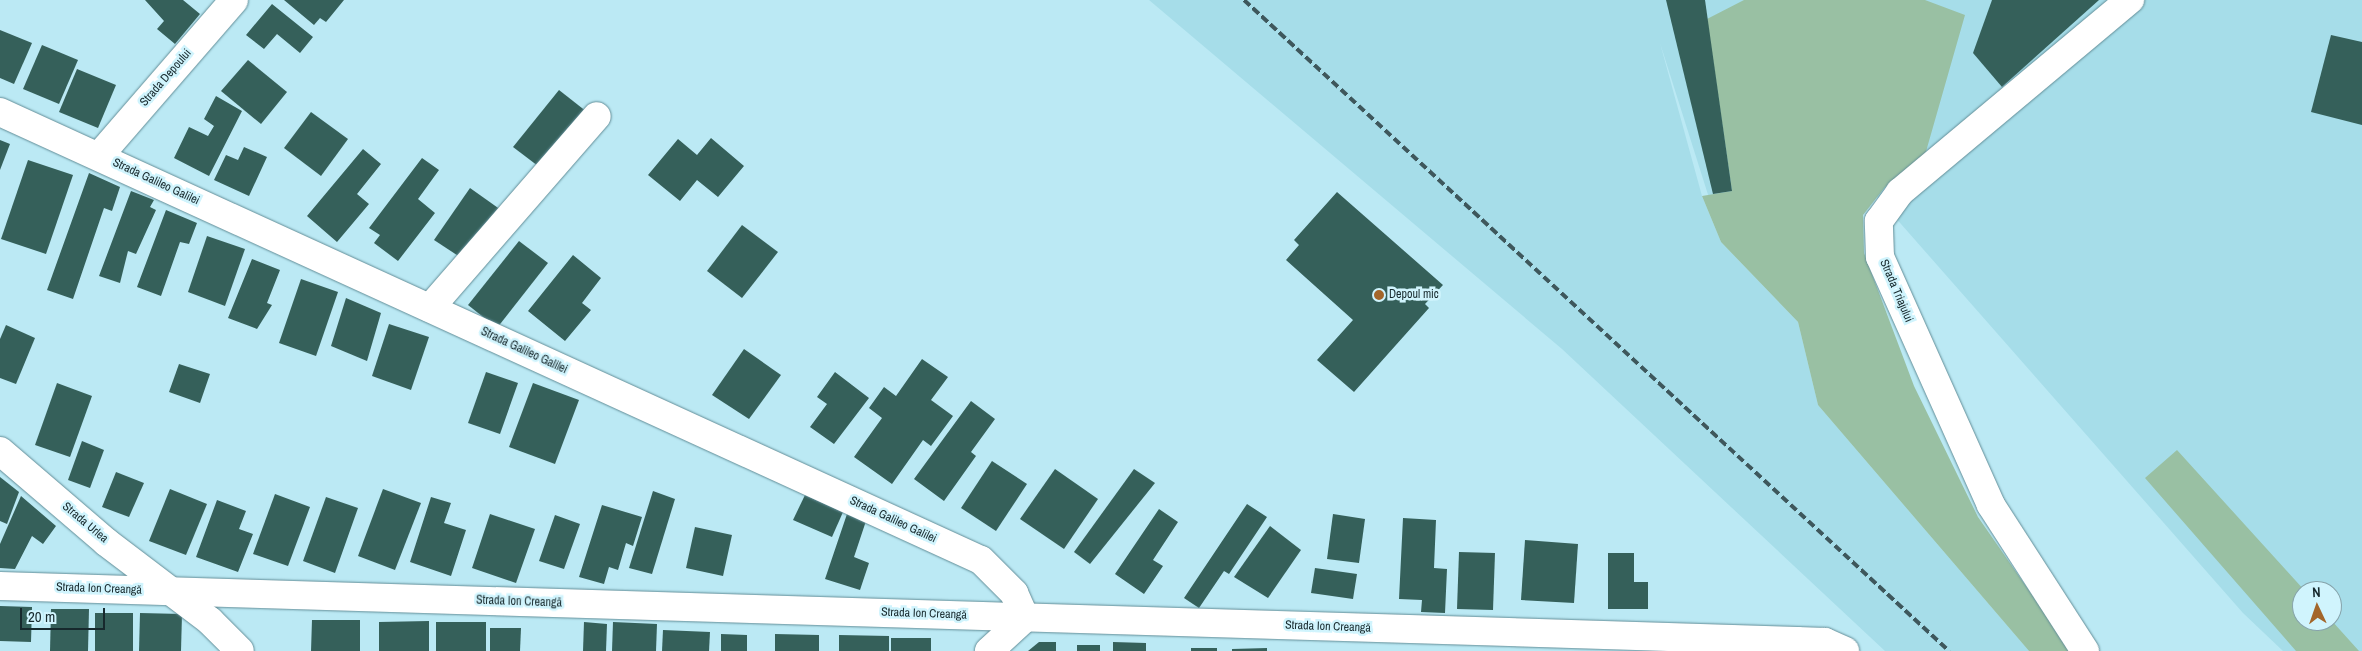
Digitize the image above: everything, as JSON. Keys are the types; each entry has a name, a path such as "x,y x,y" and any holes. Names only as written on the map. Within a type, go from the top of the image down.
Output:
{"street":[{"name":"Strada Depoului","path":"98,156 234,0"},
{"name":"Strada Triajului","path":"2085,651 1991,505 1880,257 1879,221 1900,192 2130,0"},
{"name":"Strada Galileo Galilei","path":"0,112 981,560 1014,593 1025,618"},
{"path":"430,308 597,116"},
{"name":"Strada Urlea","path":"0,451 172,592 240,651"},
{"name":"Strada Ion Creangă","path":"0,586 1797,641 1825,642 1845,651"},
{"path":"989,651 1025,618"}],"shaded area":[{"path":"1149,0 2362,0 2362,651 2283,651 2243,613 1872,191 1710,201 1660,43 1702,196 1721,242 1798,322 1818,405 2029,651 1885,651 1562,349"}],"green space":[{"path":"1744,0 1925,0 1965,15 1923,162 1885,187 1863,215 1864,253 1914,386 1978,517 2071,651 2029,651 1818,405 1798,322 1721,242 1702,196 1732,191 1707,19"},
{"path":"2177,450 2296,581 2292,581 2292,631 2341,631 2359,651 2296,651 2145,478"}],"building":[{"path":"145,0 183,0 200,14 175,44 157,29 164,21"},
{"path":"284,0 344,0 326,22 320,18 314,25"},
{"path":"1666,0 1705,0 1732,191 1713,194"},
{"path":"1992,0 2099,0 2002,87 1973,53"},
{"path":"272,4 313,37 300,53 277,34 264,49 246,35"},
{"path":"0,30 32,43 14,84 0,78"},
{"path":"2331,35 2362,42 2362,125 2311,112"},
{"path":"42,45 78,60 59,104 23,89"},
{"path":"248,60 287,92 261,124 221,91"},
{"path":"77,69 116,85 98,128 59,112"},
{"path":"559,90 587,112 542,169 513,147"},
{"path":"216,96 242,111 209,176 174,158 189,127 208,136 214,126 204,119"},
{"path":"311,112 348,139 321,176 284,148"},
{"path":"711,138 744,166 718,197 697,180 680,201 648,175 678,139 697,155"},
{"path":"0,140 10,144 0,170"},
{"path":"244,147 267,157 249,196 214,180 226,155 238,160"},
{"path":"363,149 381,164 357,194 369,204 337,242 307,216"},
{"path":"422,158 439,170 418,199 435,213 398,261 374,243 380,235 369,228"},
{"path":"28,160 73,175 46,254 1,239"},
{"path":"89,173 120,187 112,211 104,208 73,299 47,290"},
{"path":"470,188 501,210 466,261 434,240"},
{"path":"131,191 154,200 150,207 156,210 136,254 128,251 120,283 99,276"},
{"name":"Depoul mic","path":"1337,192 1443,285 1425,304 1429,308 1354,392 1317,360 1353,320 1286,260 1299,245 1294,240"},
{"path":"166,210 197,223 189,244 180,242 161,296 137,287"},
{"path":"742,225 778,252 742,298 707,271"},
{"path":"207,236 245,249 225,306 188,292"},
{"path":"519,241 548,263 497,328 468,305"},
{"path":"573,255 601,278 582,303 591,310 565,341 528,311"},
{"path":"252,259 280,270 267,303 272,305 257,329 228,318"},
{"path":"301,279 338,292 316,356 279,343"},
{"path":"346,298 381,313 367,361 331,346"},
{"path":"389,324 429,337 411,390 372,376"},
{"path":"6,325 35,338 16,384 0,378 0,339"},
{"path":"744,349 781,375 749,419 712,395"},
{"path":"922,359 948,377 931,400 953,416 931,446 923,440 892,484 854,457 882,418 869,408 884,387 896,396"},
{"path":"179,364 210,374 200,403 169,392"},
{"path":"486,372 518,383 500,434 468,423"},
{"path":"835,372 869,398 834,444 810,427 827,404 817,397"},
{"path":"57,383 92,396 70,457 35,445"},
{"path":"533,383 579,400 555,464 509,447"},
{"path":"971,401 995,419 971,452 976,456 944,501 914,479"},
{"path":"82,441 104,450 90,488 68,480"},
{"path":"992,461 1027,484 996,531 961,508"},
{"path":"1055,469 1098,499 1064,549 1020,519"},
{"path":"1134,469 1155,483 1090,564 1074,552"},
{"path":"116,472 144,483 129,517 102,507"},
{"path":"0,477 19,492 7,524 0,521"},
{"path":"170,489 207,504 186,555 149,541"},
{"path":"383,489 421,503 395,570 358,556"},
{"path":"653,491 675,499 652,574 629,568"},
{"path":"275,494 310,507 288,566 253,554"},
{"path":"805,495 843,512 832,537 793,520"},
{"path":"21,496 56,526 43,544 32,536 15,569 0,568 0,544"},
{"path":"326,497 358,508 335,573 303,561"},
{"path":"431,497 451,503 444,523 466,530 451,576 410,562"},
{"path":"217,500 246,511 239,529 253,534 238,572 196,557"},
{"path":"1247,504 1267,517 1229,574 1224,571 1199,608 1184,598"},
{"path":"602,505 642,517 633,546 626,543 618,570 609,567 604,584 579,577"},
{"path":"1159,509 1178,522 1153,560 1163,566 1144,594 1115,574"},
{"path":"490,514 535,529 516,583 472,568"},
{"path":"847,514 866,521 854,557 869,563 860,590 825,579"},
{"path":"1333,514 1365,519 1359,563 1327,559"},
{"path":"555,515 580,524 564,569 539,561"},
{"path":"1403,518 1436,520 1434,568 1447,569 1445,613 1421,612 1422,600 1399,599"},
{"path":"1270,526 1301,550 1268,598 1234,577"},
{"path":"695,527 732,535 723,576 686,568"},
{"path":"1525,540 1578,544 1574,603 1521,600"},
{"path":"1459,552 1495,553 1493,610 1457,609"},
{"path":"1608,553 1634,553 1634,582 1648,582 1648,609 1608,609"},
{"path":"1315,568 1357,574 1353,599 1311,593"},
{"path":"0,606 32,607 31,642 0,641"},
{"path":"51,609 89,609 88,651 50,651"},
{"path":"95,613 133,613 133,651 95,651"},
{"path":"140,613 182,614 181,651 139,651"},
{"path":"312,620 360,620 360,651 311,651"},
{"path":"429,621 429,651 379,651 379,622"},
{"path":"436,622 486,622 486,651 436,651"},
{"path":"584,622 607,624 606,651 583,651"},
{"path":"613,622 657,624 656,651 612,651"},
{"path":"490,628 521,628 520,651 490,651"},
{"path":"663,630 710,632 709,651 662,651"},
{"path":"721,634 747,635 747,651 721,651"},
{"path":"775,634 819,635 819,651 775,651"},
{"path":"839,635 889,636 889,651 839,651"},
{"path":"891,638 931,638 931,651 891,651"},
{"path":"1039,642 1056,642 1056,651 1028,651"},
{"path":"1113,642 1146,643 1146,651 1113,651"},
{"path":"1077,645 1100,645 1100,651 1077,651"},
{"path":"1191,648 1217,648 1217,651 1191,651"},
{"path":"1267,648 1267,651 1232,651 1232,649"}],"railway":[{"path":"1244,0 1949,651"}],"place":[{"name":"Depoul mic","path":"1379,295"}]}
